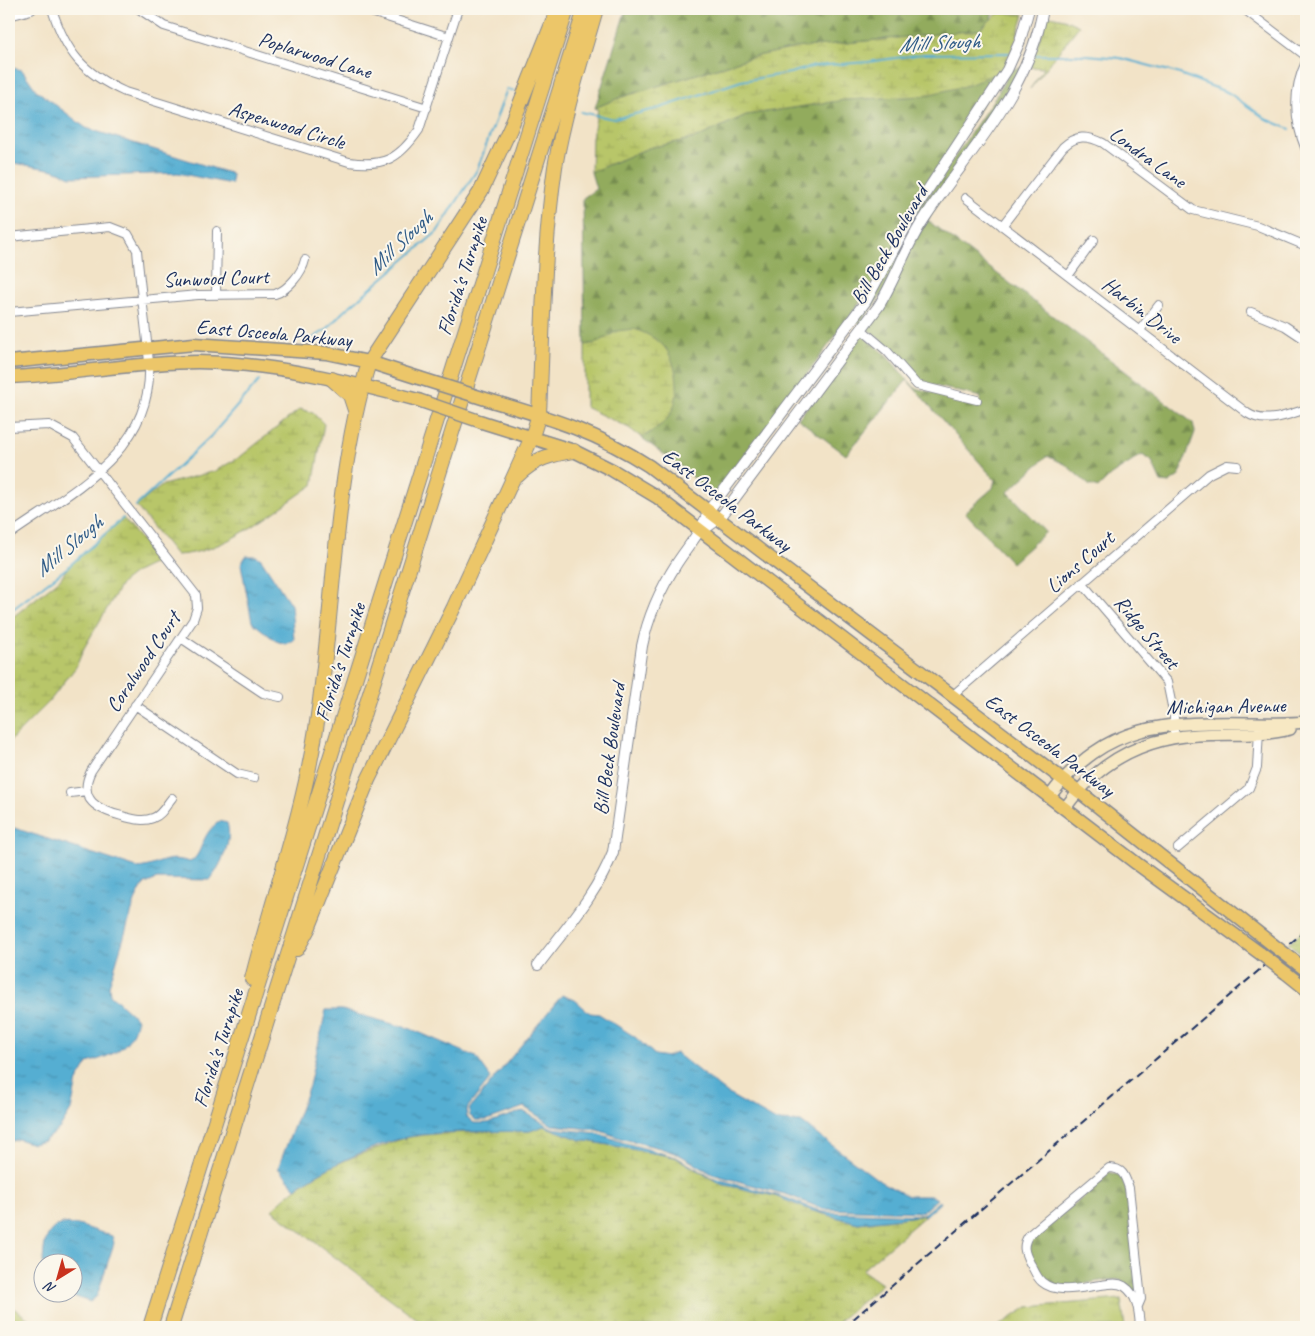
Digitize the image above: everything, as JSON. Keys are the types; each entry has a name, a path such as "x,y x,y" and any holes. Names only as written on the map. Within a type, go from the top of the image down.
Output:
{"highway":[{"path":"205,1155 308,773 322,690 337,518 362,385 369,362 481,191 510,129 558,9"},
{"name":"Florida's Turnpike","path":"150,1327 567,9"},
{"name":"Florida's Turnpike","path":"171,1327 585,9"},
{"path":"283,974 308,929 368,780 390,731 454,607 532,437 539,414 545,251 553,183 563,128 596,9"},
{"path":"332,379 350,394 357,416"},
{"path":"510,484 525,468 539,459 574,451"}],"main road":[{"name":"East Osceola Parkway","path":"9,362 147,347 194,344 326,353 369,362 539,414 585,431 628,452 720,518 1077,791 1302,967"},
{"name":"East Osceola Parkway","path":"9,378 149,364 198,362 247,365 362,385 418,400 574,451 642,488 702,530 1136,863 1306,989"},
{"name":"Michigan Avenue","path":"1065,808 1077,791 1119,757 1159,739 1259,728 1278,724 1306,723"},
{"name":"Michigan Avenue","path":"1050,796 1062,780 1115,740 1136,731 1174,724 1259,728"}],"street":[{"path":"9,15 31,9"},
{"name":"Aspenwood Circle","path":"52,9 60,32 72,54 84,68 102,82 125,92 349,162 370,165 388,160 408,146 419,130 458,9"},
{"name":"Poplarwood Lane","path":"139,9 164,26 427,108"},
{"path":"362,9 379,11 450,37"},
{"name":"Bill Beck Boulevard","path":"538,965 595,889 606,871 613,852 645,633 670,576 702,530 709,510 851,322 881,276 917,206 991,97 1007,70 1029,9"},
{"name":"Bill Beck Boulevard","path":"702,530 720,518 890,288 922,221 1006,105 1022,74 1041,25 1043,9"},
{"path":"1244,9 1306,56"},
{"path":"1306,62 1296,102 1297,123 1306,150"},
{"name":"Londra Lane","path":"1002,226 1063,148 1071,140 1091,137 1103,143 1193,210 1205,215 1258,226 1306,246"},
{"name":"Harbin Drive","path":"966,198 1253,417 1270,419 1306,409"},
{"path":"9,237 110,226 119,228 128,234 135,246 149,364 147,392 141,418 132,435 118,454 100,470 9,535"},
{"path":"216,294 217,231"},
{"path":"1068,276 1094,240"},
{"name":"Sunwood Court","path":"9,312 142,299 216,294 278,293 299,274 304,260"},
{"path":"1140,330 1159,305"},
{"path":"1250,312 1284,326 1306,340"},
{"path":"851,322 888,351 917,385 977,400"},
{"name":"Coralwood Court","path":"9,427 39,425 59,429 74,438 194,591 198,604 197,612 181,638 91,771 87,790"},
{"name":"Lions Court","path":"952,696 1209,474 1227,465 1237,466"},
{"name":"Ridge Street","path":"1082,583 1167,682 1171,693 1174,738"},
{"path":"181,638 263,693 280,697"},
{"path":"136,705 238,774 254,778"},
{"path":"1178,848 1249,788 1257,768 1259,728"},
{"path":"70,793 87,790 92,802 102,810 142,820 157,816 172,798"},
{"path":"1138,1306 1141,1299 1126,1177 1121,1171 1109,1168 1030,1235 1024,1248 1037,1277 1044,1284 1060,1289 1119,1284 1131,1293 1138,1306 1140,1327"}],"green space":[{"path":"626,9 993,9 991,19 979,30 796,48 753,57 619,98 595,108"},
{"path":"998,13 1024,14 1016,40 1003,70 969,85 922,96 844,100 746,115 696,138 648,148 591,172 592,137 598,109 595,108 619,98 753,57 796,48 979,30"},
{"path":"1046,15 1064,19 1079,26 1030,89 1044,68 1029,67 1044,28"},
{"path":"1021,68 887,287 860,324 856,321 920,208 996,96 1011,69"},
{"path":"1003,70 863,299 715,497 685,470 642,438 657,428 669,358 666,348 617,331 597,343 585,345 583,198 596,189 591,172 648,148 696,138 746,115 844,100 922,96"},
{"path":"927,220 1193,423 1195,432 1179,476 1169,483 1161,482 1151,460 1142,455 1111,475 1098,488 1089,485 1065,464 1047,456 1008,492 1046,532 1012,563 965,512 993,488 995,480 907,380 846,455 798,419 861,334 885,354 915,388 979,404 981,397 919,382 890,348 866,328"},
{"path":"634,329 660,342 666,349 674,365 677,384 675,403 667,419 642,438 629,428 585,407 585,345 597,343 617,331"},
{"name":"Mill Slough","path":"300,409 313,413 324,424 313,485 230,539 194,553 176,555 136,506 163,485 215,471 240,457"},
{"name":"Mill Slough","path":"123,518 159,561 136,572 122,583 84,648 76,667 49,702 9,742 9,620 60,579 68,567"},
{"path":"1306,928 1306,957 1288,943"},
{"path":"544,1126 581,1140 676,1157 721,1184 775,1196 813,1211 858,1223 926,1215 862,1270 882,1284 832,1327 428,1327 272,1210 296,1188 323,1171 353,1157 402,1139 454,1133 530,1131"},
{"path":"1109,1172 1121,1176 1126,1189 1138,1298 1120,1280 1069,1286 1051,1283 1043,1278 1036,1268 1028,1250 1032,1237 1091,1191 1094,1185"},
{"path":"1121,1299 1125,1327 997,1327 1028,1307"},
{"path":"9,1305 40,1327 9,1327"}],"water":[{"path":"9,69 22,70 36,90 86,128 232,174 231,184 178,173 71,177 54,170 15,163 9,165"},
{"path":"246,556 256,556 261,559 291,605 294,640 285,644 276,641 252,622 241,564"},
{"path":"220,821 227,823 227,845 222,860 210,880 157,879 143,885 135,901 109,986 110,994 137,1019 130,1038 120,1049 106,1057 88,1063 77,1081 71,1110 60,1128 44,1141 33,1144 18,1139 9,1142 9,830 11,827 137,868 174,859 190,862 198,854 208,832"},
{"path":"562,995 575,1000 590,1013 599,1014 635,1037 655,1055 667,1057 676,1053 728,1094 776,1121 801,1122 881,1182 908,1196 932,1196 937,1199 922,1212 823,1209 788,1195 712,1174 680,1155 660,1148 623,1139 598,1130 552,1125 524,1107 487,1120 475,1120 469,1115 470,1108"},
{"path":"326,1010 342,1010 411,1029 476,1057 491,1078 468,1107 466,1116 474,1123 487,1123 523,1111 552,1128 597,1133 676,1157 711,1177 787,1198 822,1212 922,1215 939,1201 940,1203 926,1215 858,1223 813,1211 775,1196 721,1184 675,1157 581,1140 544,1126 530,1131 452,1132 395,1140 350,1158 307,1180 296,1188 278,1168 309,1086"},
{"path":"63,1224 78,1225 112,1236 114,1243 97,1296 90,1302 82,1299 82,1254 44,1254 46,1239 57,1226"}],"waterway":[{"name":"Mill Slough","path":"581,112 614,119 660,108 741,81 790,73 815,66 868,62 923,54 1009,53"},
{"name":"Mill Slough","path":"1034,55 1087,55 1120,58 1177,73 1229,93 1266,119 1290,129"},
{"name":"Mill Slough","path":"303,344 326,330 343,312 437,232 477,170 507,89 514,91"},
{"name":"Mill Slough","path":"136,506 211,436 259,381"},
{"name":"Mill Slough","path":"9,612 68,567 123,518"}],"railway":[{"path":"844,1327 1306,930"}]}
